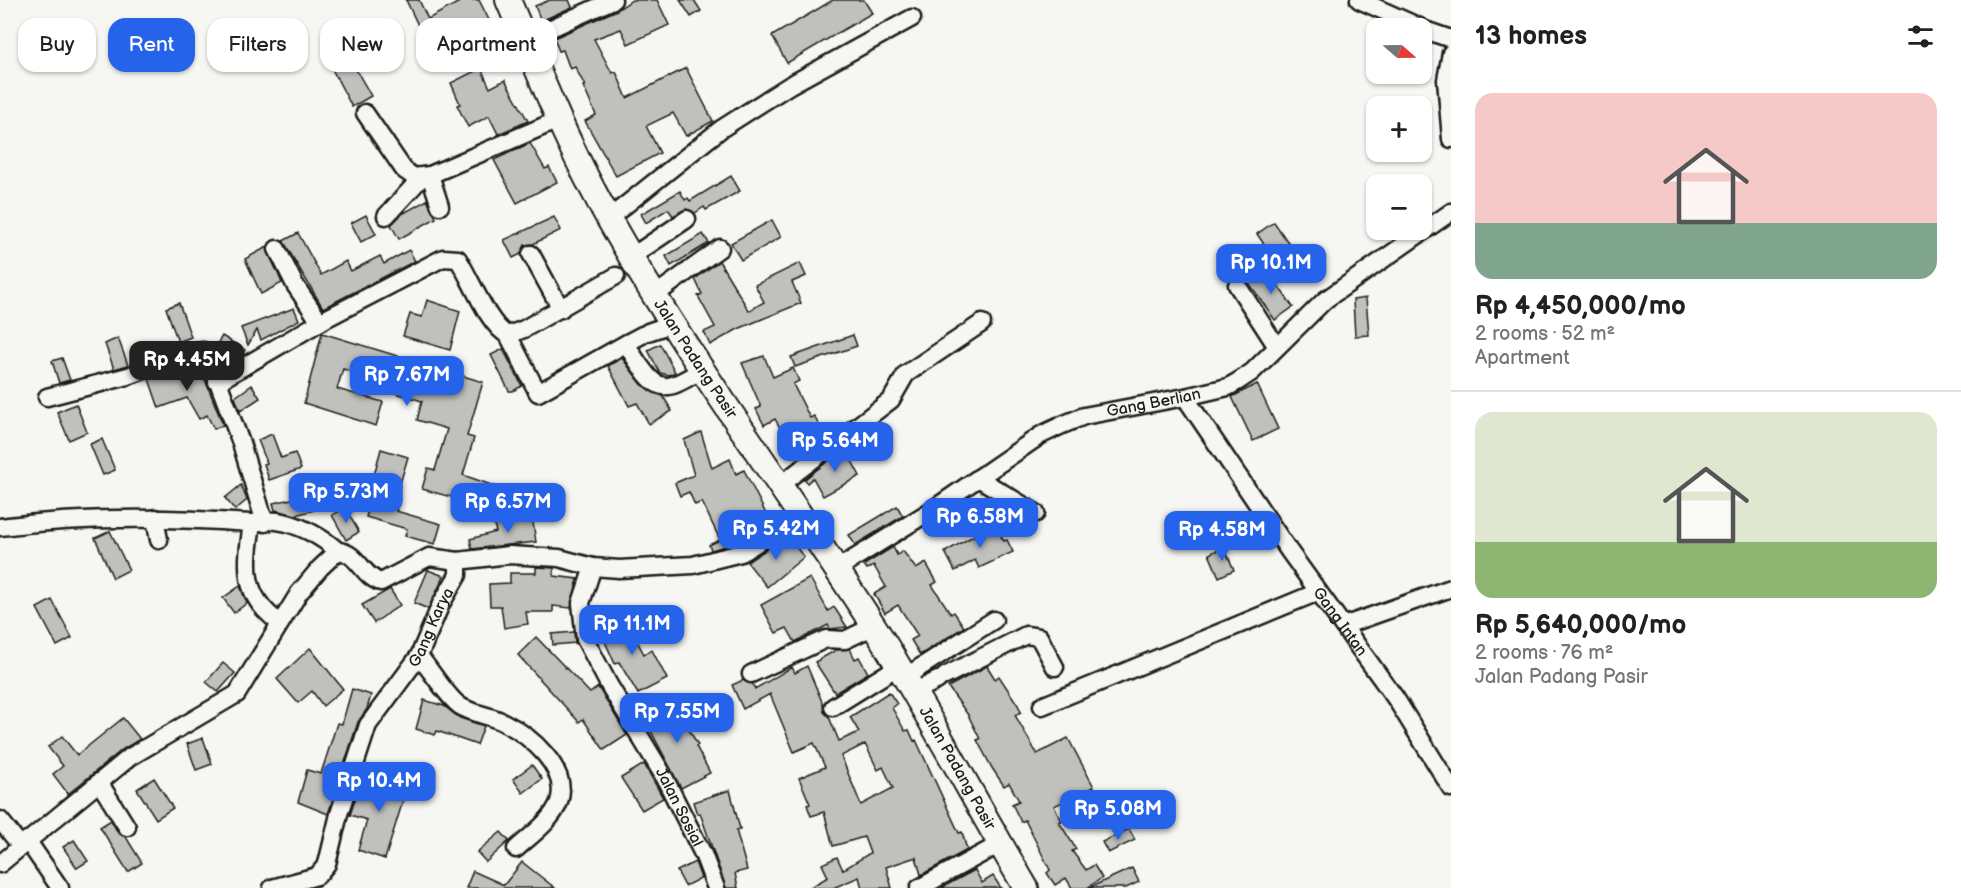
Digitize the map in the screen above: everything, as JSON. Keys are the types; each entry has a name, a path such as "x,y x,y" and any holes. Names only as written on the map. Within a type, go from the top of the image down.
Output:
{"highway":[{"name":"Jalan Padang Pasir","path":"508,0 516,18"},
{"name":"Jalan Padang Pasir","path":"538,72 558,120 609,219 626,267 655,295 874,626 1026,888"}],"street":[{"path":"557,25 613,0"},
{"path":"1359,0 1400,18"},
{"path":"609,219 730,123 790,85 912,18"},
{"path":"1432,32 1451,39"},
{"path":"1451,53 1446,80 1451,139"},
{"path":"365,113 406,173 414,177 426,176 558,120"},
{"path":"426,176 440,206"},
{"path":"386,216 426,176"},
{"name":"Gang Berlian","path":"837,569 902,530 1041,435 1084,416 1185,397 1228,387 1237,382 1325,300 1451,212"},
{"path":"508,335 561,309 626,267 687,219"},
{"path":"655,295 720,248"},
{"path":"277,249 295,285 320,322"},
{"path":"531,254 561,309"},
{"path":"217,382 320,322 443,258 458,259 502,333 508,335 538,393 639,337 674,323"},
{"path":"1237,285 1277,347"},
{"path":"780,485 891,400 906,374 982,323"},
{"path":"639,337 632,354 654,384 662,388 704,370"},
{"path":"47,397 128,376 199,350 206,354 241,443 258,523 248,582 265,612 280,623"},
{"name":"Gang Intan","path":"1185,397 1318,592 1396,699 1451,788"},
{"path":"978,478 1036,513"},
{"path":"0,527 81,518 155,518 258,523 276,521 299,528 328,542 338,551 350,554 371,579 381,582 429,556 458,561 504,555 545,556 593,567 650,569 709,563 741,552 801,515"},
{"path":"155,518 159,540"},
{"path":"0,864 23,842 150,743 237,694 299,593 338,551"},
{"name":"Gang Karya","path":"272,888 315,882 327,864 342,803 368,725 419,656 441,604 458,575 458,561"},
{"name":"Jalan Sosial","path":"593,567 581,603 580,617 585,639 609,685 662,773 703,854 716,888"},
{"path":"1343,626 1451,588"},
{"path":"1042,706 1318,592"},
{"path":"833,707 906,678 994,620"},
{"path":"751,674 825,639 845,640 874,626"},
{"path":"906,678 942,678 1026,635 1039,637 1054,667"},
{"path":"419,656 457,704 501,720 522,732 541,749 553,767 561,787 558,804 545,823 516,849"},
{"path":"99,782 127,827"},
{"path":"0,820 23,842 60,888"},
{"path":"914,885 936,871 939,877 1000,844"}],"building":[{"path":"406,0 419,0 428,18 416,18 416,21"},
{"path":"463,0 479,0 488,18 430,18"},
{"path":"550,0 569,0 572,7 548,18 540,18 535,6"},
{"path":"632,0 657,0 669,25 628,44 621,29 594,39 612,73 616,72 627,98 686,68 713,121 686,136 673,113 646,126 660,153 616,176 585,121 596,115 575,67 570,69 563,50 559,51 557,37 617,10"},
{"path":"680,0 694,0 701,11 691,17"},
{"path":"833,0 864,0 872,13 787,63 772,36"},
{"path":"334,72 357,72 371,96 352,107"},
{"path":"473,72 483,72 490,88 505,80 528,121 498,134 489,116 468,127 457,105 460,104 451,83"},
{"path":"530,143 545,169 549,167 557,182 517,203 494,160"},
{"path":"731,176 740,191 706,210 704,207 695,213 686,209 673,216 668,209 646,223 641,214 680,191 685,200 688,198 690,201"},
{"path":"427,200 436,218 399,239 391,225 402,214"},
{"path":"366,215 376,234 361,242 351,223"},
{"path":"554,217 561,230 533,244 525,245 521,254 513,258 504,240"},
{"path":"772,220 781,237 741,260 731,243"},
{"path":"1274,222 1298,257 1281,269 1257,234"},
{"path":"298,233 321,275 346,261 351,271 380,256 384,264 409,250 415,261 323,308 283,241"},
{"path":"703,234 709,243 671,266 666,256"},
{"path":"267,247 282,283 261,294 245,259"},
{"path":"719,261 749,311 764,302 755,285 800,263 806,276 792,282 801,303 738,329 710,345 704,332 715,327 698,296 702,294 695,279"},
{"path":"1267,270 1293,307 1275,320 1249,283"},
{"path":"1366,298 1369,335 1355,336 1353,300"},
{"path":"427,300 460,311 450,350 403,336 410,314 422,317"},
{"path":"179,303 191,337 178,342 166,308"},
{"path":"294,308 299,320 261,340 257,330 248,345 241,328"},
{"path":"322,333 483,382 467,436 474,438 463,475 497,487 488,512 461,503 462,500 422,489 428,468 435,470 447,429 417,420 422,401 392,392 394,384 343,369 337,389 383,402 376,426 304,403"},
{"path":"853,335 857,346 795,367 791,357"},
{"path":"222,336 245,350 242,355 225,365 214,349"},
{"path":"118,338 128,365 114,369 105,344"},
{"path":"660,344 675,372 669,375 660,373 648,350"},
{"path":"503,349 522,386 513,391 509,391 491,355"},
{"path":"764,356 773,377 793,368 799,381 793,384 810,418 814,416 822,431 791,448 775,419 764,425 756,409 761,407 742,363"},
{"path":"62,358 70,380 59,383 52,361"},
{"path":"622,358 643,386 663,396 672,411 649,424 637,403 629,406 608,366"},
{"path":"198,362 223,425 214,429 207,415 199,419 187,398 159,408 149,379"},
{"path":"1257,384 1278,429 1253,441 1232,397"},
{"path":"252,385 260,398 240,411 235,397"},
{"path":"76,404 87,432 69,440 57,412"},
{"path":"701,432 712,468 730,459 736,474 744,470 767,516 770,514 773,520 737,543 711,550 709,545 720,540 702,502 695,505 689,492 680,496 675,483 694,475 684,440"},
{"path":"272,434 281,458 295,453 301,469 269,480 264,464 267,463 258,440"},
{"path":"102,439 115,470 103,475 90,444"},
{"path":"845,448 860,476 823,496 813,478 807,483 805,479"},
{"path":"381,449 408,457 396,497 399,498 396,511 441,524 435,544 405,536 407,529 366,517 378,476 374,475"},
{"path":"241,485 247,500 235,510 225,498"},
{"path":"310,495 314,510 296,515 275,510 273,503"},
{"path":"897,506 903,516 855,545 849,535"},
{"path":"345,508 359,532 346,540 332,515"},
{"path":"532,516 536,542 472,549 470,539 496,532 494,524"},
{"path":"994,524 1013,552 979,568 975,560 955,571 945,552"},
{"path":"110,531 129,570 113,578 95,538"},
{"path":"787,536 804,557 767,587 747,562"},
{"path":"893,547 897,555 903,551 916,569 926,563 937,582 932,585 951,614 954,612 964,627 920,655 911,640 918,636 898,605 885,613 874,594 886,587 874,566 867,569 864,565"},
{"path":"1224,547 1234,570 1219,577 1209,554"},
{"path":"536,567 554,568 554,576 578,579 571,608 553,606 553,612 526,612 528,624 504,628 501,606 490,606 489,584 510,583 510,573 536,573"},
{"path":"428,570 444,576 428,609 414,603"},
{"path":"810,578 828,611 834,607 847,627 830,629 828,625 795,642 787,628 776,633 761,605"},
{"path":"240,586 247,603 234,613 223,598"},
{"path":"390,589 400,605 374,623 362,605"},
{"path":"52,600 72,638 57,646 37,608"},
{"path":"623,615 644,654 652,650 667,679 638,694 619,662 615,664 599,628"},
{"path":"574,632 575,643 553,645 552,634"},
{"path":"536,637 590,693 598,687 627,735 604,750 583,719 579,722 518,655"},
{"path":"310,648 343,689 323,706 312,691 298,703 277,679"},
{"path":"850,649 855,659 859,657 868,673 835,693 815,662 836,650"},
{"path":"223,663 235,673 218,692 206,682"},
{"path":"807,666 823,704 824,712 829,717 839,741 859,732 850,717 889,692 897,704 892,708 905,731 909,730 914,741 916,740 959,833 962,832 967,850 921,875 916,857 886,867 892,888 862,888 859,877 833,888 809,888 828,877 822,864 837,857 843,870 870,853 864,837 833,846 824,812 811,816 807,805 810,804 799,778 825,767 814,743 794,752 770,694 743,709 732,685 743,680 753,684 755,689 792,667 795,673","holes":["865,744 878,770 883,767 893,788 861,805 841,756"]},
{"path":"987,666 995,679 999,676 1018,705 1021,712 1015,715 1037,754 1068,738 1094,787 1054,806 1062,821 1059,822 1076,849 1072,851 1086,870 1094,865 1102,878 1087,888 1072,888 1066,878 1055,885 1047,873 1050,870 1025,820 1021,822 1012,804 1019,801 1009,783 1004,786 992,768 977,740 980,739 968,715 948,687"},
{"path":"352,689 371,695 367,709 358,722 328,814 298,802 307,770 321,774 337,723 342,724"},
{"path":"671,699 698,745 696,746 710,773 681,788 643,716"},
{"path":"424,700 444,706 460,718 484,726 477,745 437,731 435,735 416,729"},
{"path":"123,718 140,739 123,749 68,794 53,774 63,766 48,747 62,736 77,755"},
{"path":"203,738 212,764 196,770 187,744"},
{"path":"644,764 663,798 642,810 621,778"},
{"path":"532,765 542,779 523,793 513,779"},
{"path":"382,773 409,781 385,859 358,850 367,820 350,815 361,781 378,786"},
{"path":"154,778 173,808 156,819 137,789"},
{"path":"730,790 740,829 736,830 747,870 735,873 738,888 726,888 700,813 697,814 693,802"},
{"path":"111,820 118,833 126,837 142,863 128,872 100,827"},
{"path":"1129,829 1135,840 1108,853 1102,842"},
{"path":"501,832 509,841 486,862 477,852"},
{"path":"74,840 88,861 77,868 63,847"},
{"path":"522,862 555,888 466,888 473,871 504,885"},
{"path":"695,862 701,878 685,886 677,871"},
{"path":"1132,868 1139,882 1126,888 1089,888"},
{"path":"975,870 982,883 993,876 1001,888 941,888"}]}
